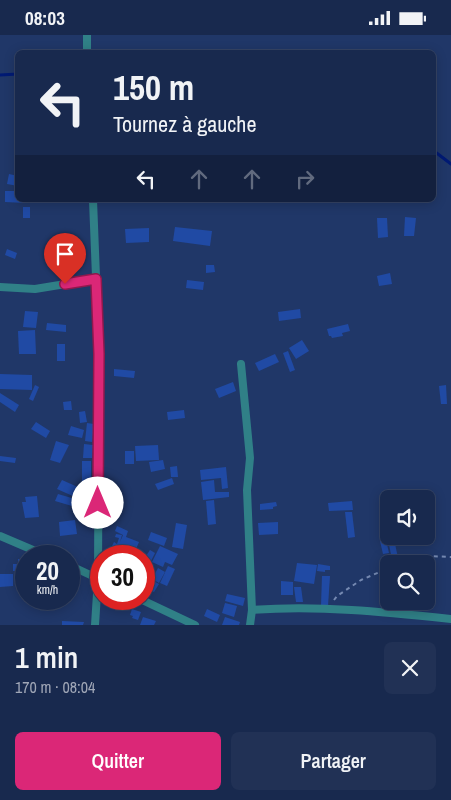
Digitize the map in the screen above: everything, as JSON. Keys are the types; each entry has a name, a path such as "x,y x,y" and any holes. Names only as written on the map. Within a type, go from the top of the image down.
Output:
{"street":[{"path":"87,35 87,50"},
{"path":"93,202 99,354 100,545"},
{"path":"0,287 35,289 96,279"},
{"path":"241,364 250,458 247,490 252,610 250,625"},
{"path":"0,536 21,545"},
{"path":"155,606 195,625"},
{"path":"252,610 280,608 328,610 451,619"},
{"path":"95,625 97,610"}],"path":[{"path":"435,556 451,557"},
{"path":"328,610 337,596 361,580 380,573"}],"building":[{"path":"9,174 15,175 15,185 7,184"},
{"path":"5,191 15,191 15,202 25,203 5,202"},
{"path":"23,207 30,207 30,218 23,218"},
{"path":"405,217 416,218 414,236 404,236"},
{"path":"377,218 387,218 388,237 378,238"},
{"path":"175,227 212,231 210,246 173,241"},
{"path":"149,228 149,242 126,243 125,229"},
{"path":"66,245 69,271 60,272 57,246"},
{"path":"7,249 17,253 15,259 5,255"},
{"path":"206,265 214,265 215,272 206,273"},
{"path":"390,273 392,284 379,286 377,276"},
{"path":"187,280 204,282 203,290 186,288"},
{"path":"300,309 301,318 279,321 278,312"},
{"path":"25,311 38,312 36,328 23,327"},
{"path":"47,323 66,325 66,332 46,330"},
{"path":"348,324 350,331 342,333 343,336 332,338 329,336 327,329"},
{"path":"35,330 36,354 19,354 18,331"},
{"path":"302,340 309,351 296,359 289,348"},
{"path":"57,344 65,344 65,361 57,361"},
{"path":"288,351 295,370 290,372 283,353"},
{"path":"275,354 279,362 259,371 255,363"},
{"path":"114,369 135,371 134,378 114,376"},
{"path":"0,374 32,375 32,390 0,389"},
{"path":"233,382 236,391 219,398 215,389"},
{"path":"35,385 39,387 33,401 29,399"},
{"path":"446,385 447,404 441,404 439,386"},
{"path":"0,393 19,405 15,412 0,402"},
{"path":"71,401 72,410 64,410 63,402"},
{"path":"184,410 185,418 168,420 167,412"},
{"path":"85,411 87,422 80,423 79,412"},
{"path":"36,422 50,431 46,438 31,429"},
{"path":"87,423 94,424 92,442 85,441"},
{"path":"71,426 84,430 82,438 68,435"},
{"path":"56,441 69,445 60,463 50,460"},
{"path":"84,444 93,445 92,458 83,458"},
{"path":"158,445 159,460 136,461 135,446"},
{"path":"125,451 134,451 134,464 125,464"},
{"path":"0,456 16,458 15,463 0,461"},
{"path":"163,460 165,469 151,472 149,462"},
{"path":"82,461 91,461 91,490 82,490"},
{"path":"177,466 178,477 171,477 170,467"},
{"path":"226,467 228,488 222,489 221,478 201,480 200,470"},
{"path":"172,478 174,484 158,490 155,484"},
{"path":"62,480 80,488 75,497 57,489"},
{"path":"214,480 215,492 229,492 229,497 203,500 201,482"},
{"path":"58,494 75,499 72,506 55,501"},
{"path":"37,496 39,517 25,518 22,502 26,502 25,497"},
{"path":"214,500 216,524 208,525 206,501"},
{"path":"352,501 353,510 329,511 328,503"},
{"path":"276,502 277,506 273,507 273,509 260,510 260,504"},
{"path":"345,512 352,512 355,537 348,538"},
{"path":"75,520 77,534 60,536 59,522"},
{"path":"278,522 278,534 259,535 258,523"},
{"path":"176,523 187,525 183,549 172,547"},
{"path":"117,526 128,531 126,537 139,542 138,545 112,545 114,542 117,544 119,538 115,537 116,534 122,535 120,542 123,535 115,531"},
{"path":"151,532 167,538 164,546 148,540"},
{"path":"381,545 387,545 389,553 383,554"},
{"path":"389,545 395,545 397,555 391,555"},
{"path":"160,546 178,554 172,565 165,562 163,567 155,563 155,556"},
{"path":"297,563 317,565 314,584 294,581"},
{"path":"318,564 330,566 330,570 325,570 325,572 317,571"},
{"path":"168,566 175,569 167,586 160,583"},
{"path":"158,568 165,572 159,583 155,581 155,574"},
{"path":"0,574 13,574 13,586 0,587"},
{"path":"322,576 330,576 328,606 321,606"},
{"path":"281,581 293,582 293,595 281,595"},
{"path":"155,582 159,584 155,590"},
{"path":"294,587 301,587 303,602 296,602"},
{"path":"227,594 245,598 243,606 225,601"},
{"path":"225,603 237,606 234,617 222,613"},
{"path":"207,609 220,615 217,622 204,616"},
{"path":"132,610 141,612 138,620 130,615"},
{"path":"143,617 156,621 154,625 140,625"},
{"path":"225,617 240,622 239,625 222,625"},
{"path":"62,621 84,622 83,625 62,625"}],"waterway":[{"path":"0,75 15,74"},
{"path":"436,153 451,164"}],"route":[{"path":"65,284 96,279 99,354 98,503"}]}
